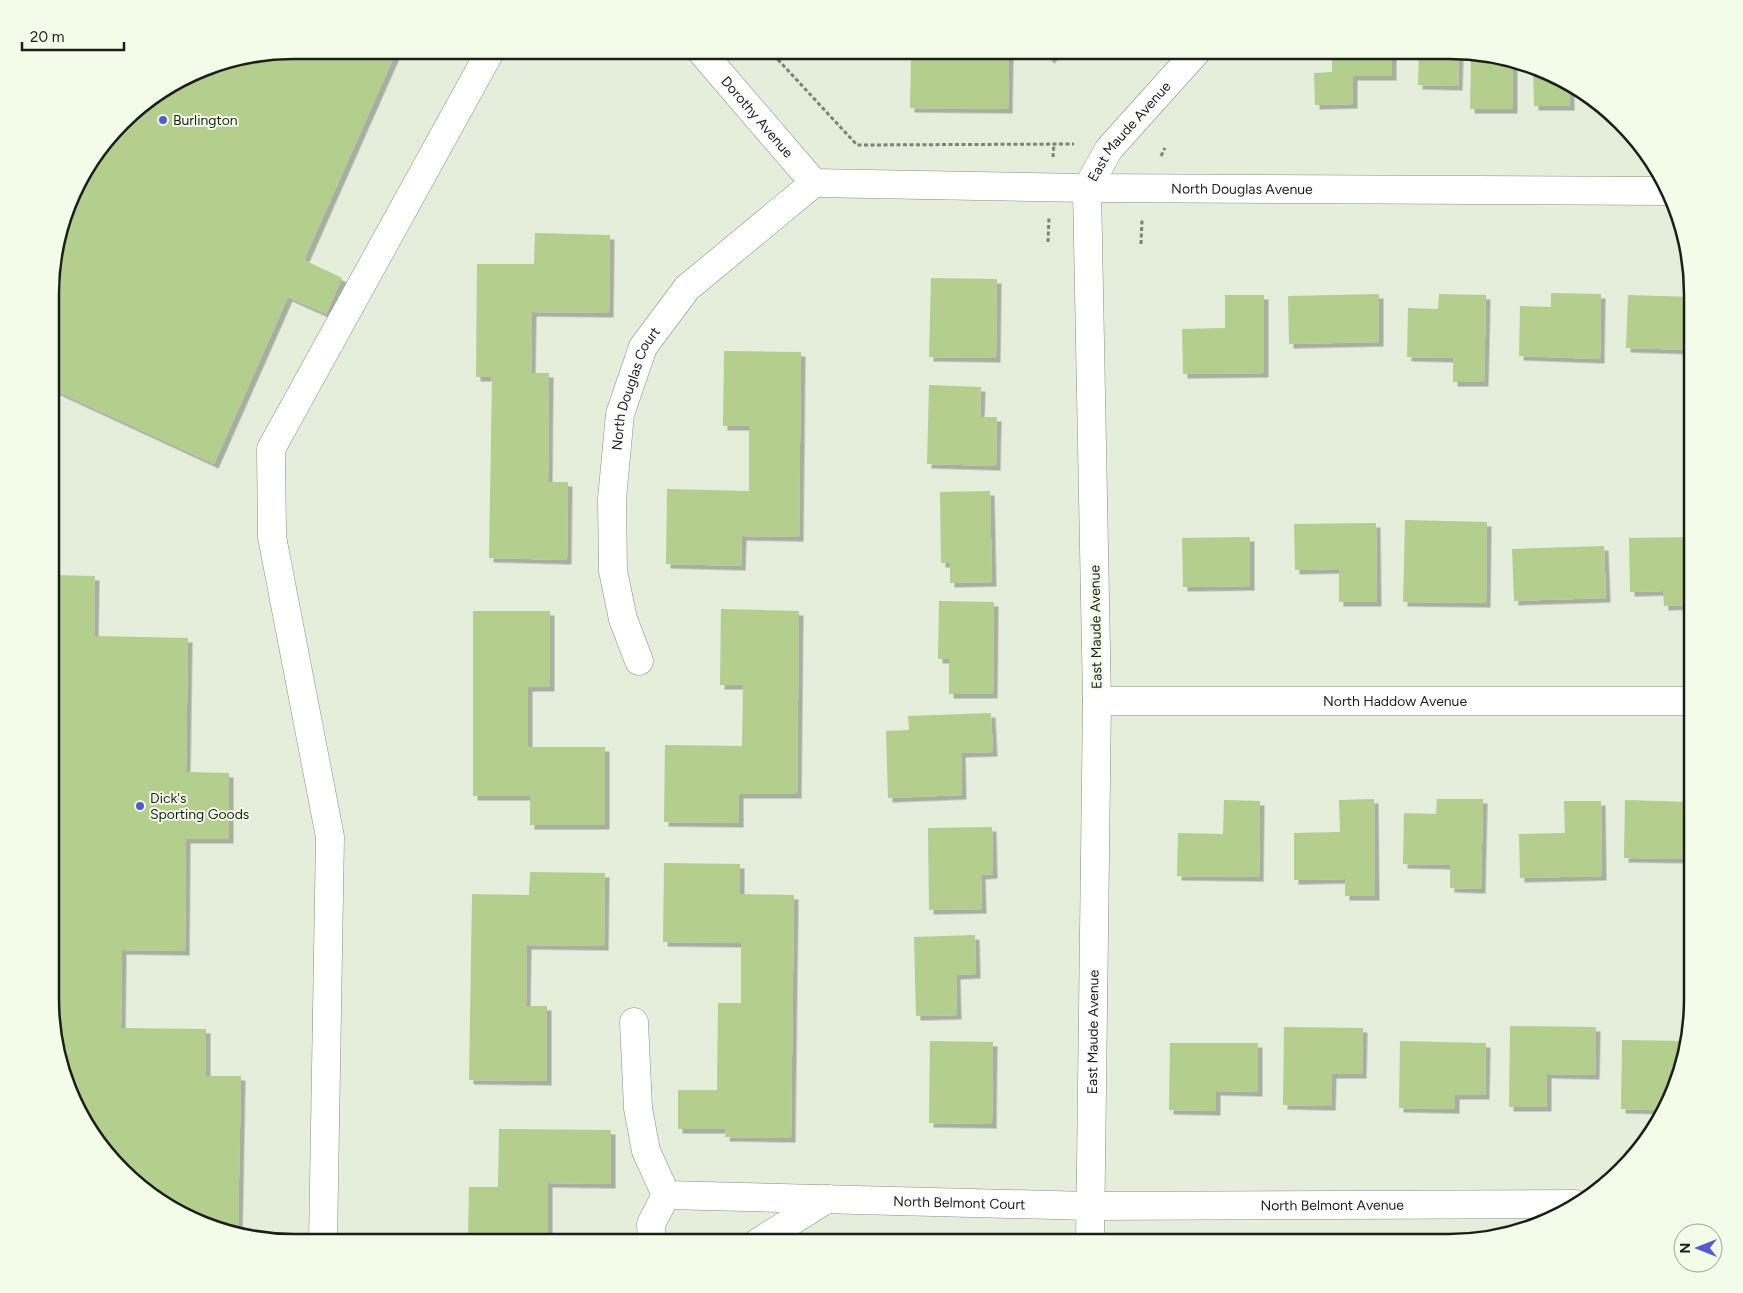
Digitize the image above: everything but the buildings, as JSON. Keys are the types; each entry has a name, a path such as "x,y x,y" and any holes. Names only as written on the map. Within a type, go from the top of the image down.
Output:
{"street":[{"path":"323,1234 330,837 272,537 271,449 486,59"},
{"name":"Dorothy Avenue","path":"708,59 814,183"},
{"name":"East Maude Avenue","path":"1090,1234 1097,701 1087,188 1113,144 1190,59"},
{"name":"North Douglas Avenue","path":"814,183 1087,188 1661,192"},
{"name":"North Douglas Court","path":"639,661 623,619 613,571 612,499 620,414 643,347 687,288 814,183"},
{"name":"North Haddow Avenue","path":"1097,701 1684,701"},
{"path":"634,1022 638,1108 646,1151 666,1195 651,1224 652,1234"},
{"name":"North Belmont Court","path":"666,1195 1090,1206"},
{"path":"772,1234 828,1199"},
{"name":"North Belmont Avenue","path":"1090,1206 1565,1204"}],"path":[{"path":"776,59 857,145 1113,144"}],"place":[{"name":"Burlington","path":"163,120"},
{"name":"Dick's Sporting Goods","path":"140,806"}]}
